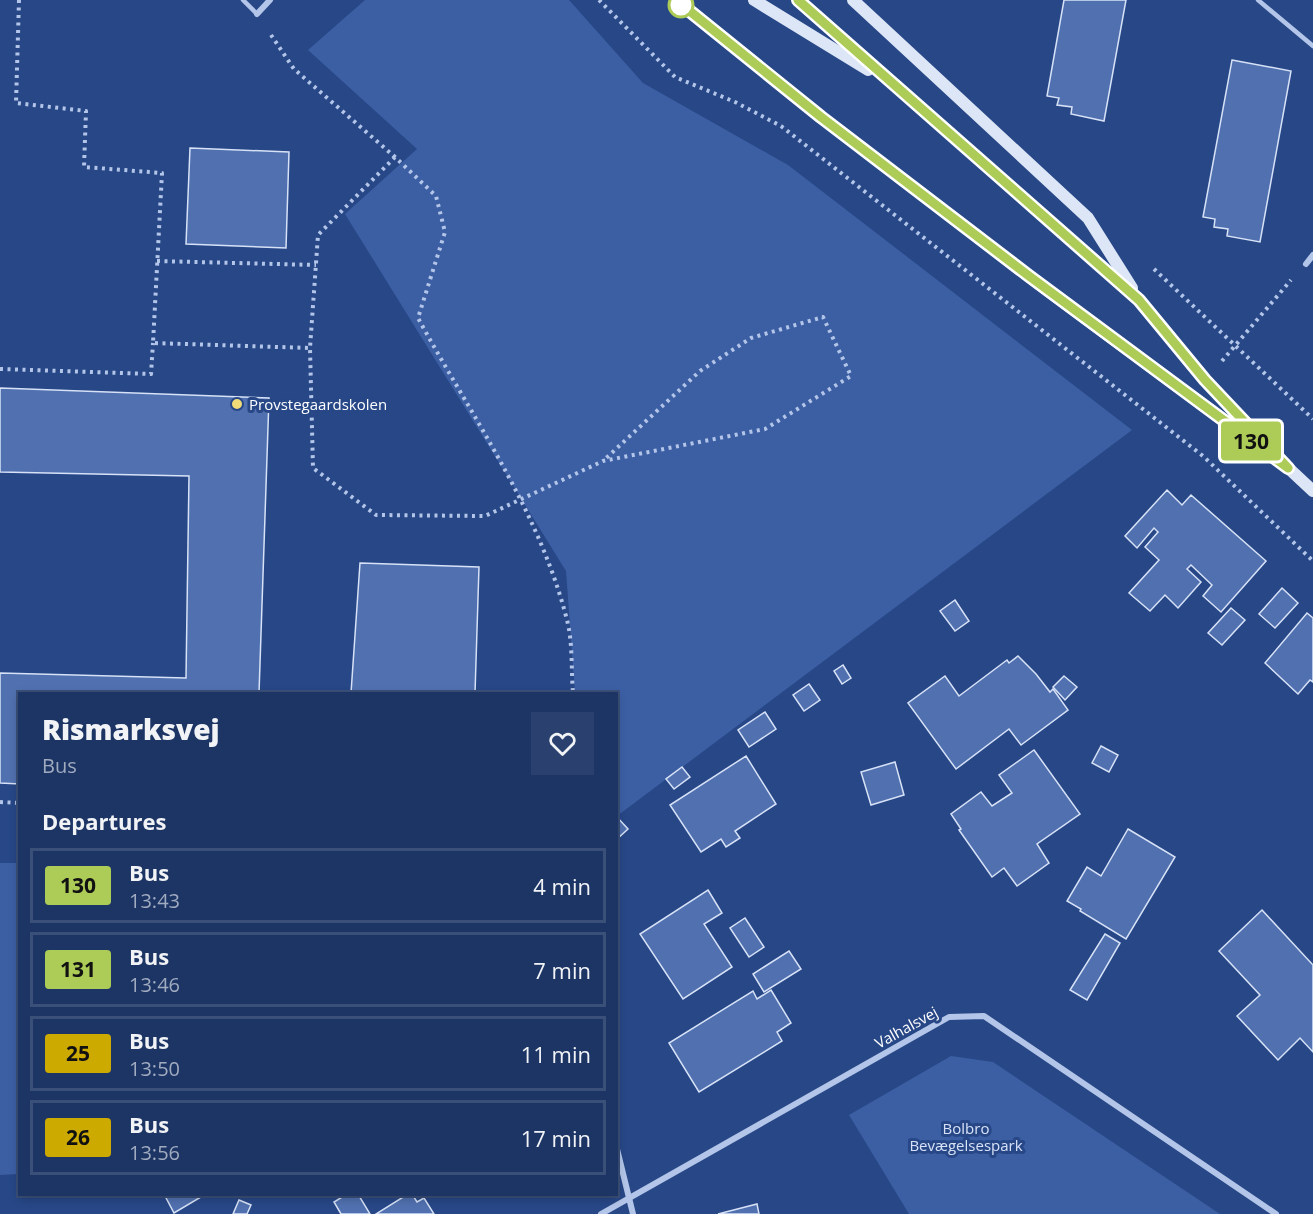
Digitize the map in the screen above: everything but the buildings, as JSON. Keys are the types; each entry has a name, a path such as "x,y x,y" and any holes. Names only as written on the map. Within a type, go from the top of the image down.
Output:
{"main road":[{"path":"676,0 821,117 1029,276 1288,468"},
{"path":"754,0 897,87"},
{"path":"798,0 1139,300"},
{"path":"853,0 1088,218 1139,300 1205,380 1288,468 1313,491"}],"street":[{"path":"257,14 270,0"},
{"path":"1305,264 1313,255"},
{"name":"Valhalsvej","path":"601,1214 949,1017 984,1016 1276,1214"},
{"path":"618,1152 633,1214"}],"lane":[{"path":"243,0 257,14"},
{"path":"1258,0 1313,46"}],"path":[{"path":"0,369 151,374 158,261 162,173 84,167 86,111 16,103 19,0"},
{"path":"599,0 675,77 735,102 781,126 1193,449 1313,561"},
{"path":"257,14 294,69 436,196 446,232 418,318 522,500 547,554 568,623 573,692"},
{"path":"395,157 318,235 310,348 313,468 376,515 485,516 603,461 765,429 851,376 823,316 751,338 700,371 603,461"},
{"path":"158,261 316,265"},
{"path":"1205,380 1305,264"},
{"path":"153,343 310,348"},
{"path":"0,802 18,802"}],"green space":[{"path":"365,0 569,0 643,83 788,165 1132,430 618,815 618,692 575,692 566,571 345,214 417,149 308,50"},
{"path":"0,863 18,863 18,1174 0,1175"},
{"name":"Bolbro Bevægelsespark","path":"951,1056 993,1062 1220,1214 909,1214 849,1115"}],"bus line":[{"name":"130","path":"676,0 821,117 1029,276 1288,468 1205,380 1139,300 798,0"}],"place":[{"name":"Provstegaardskolen","path":"237,404"}]}
